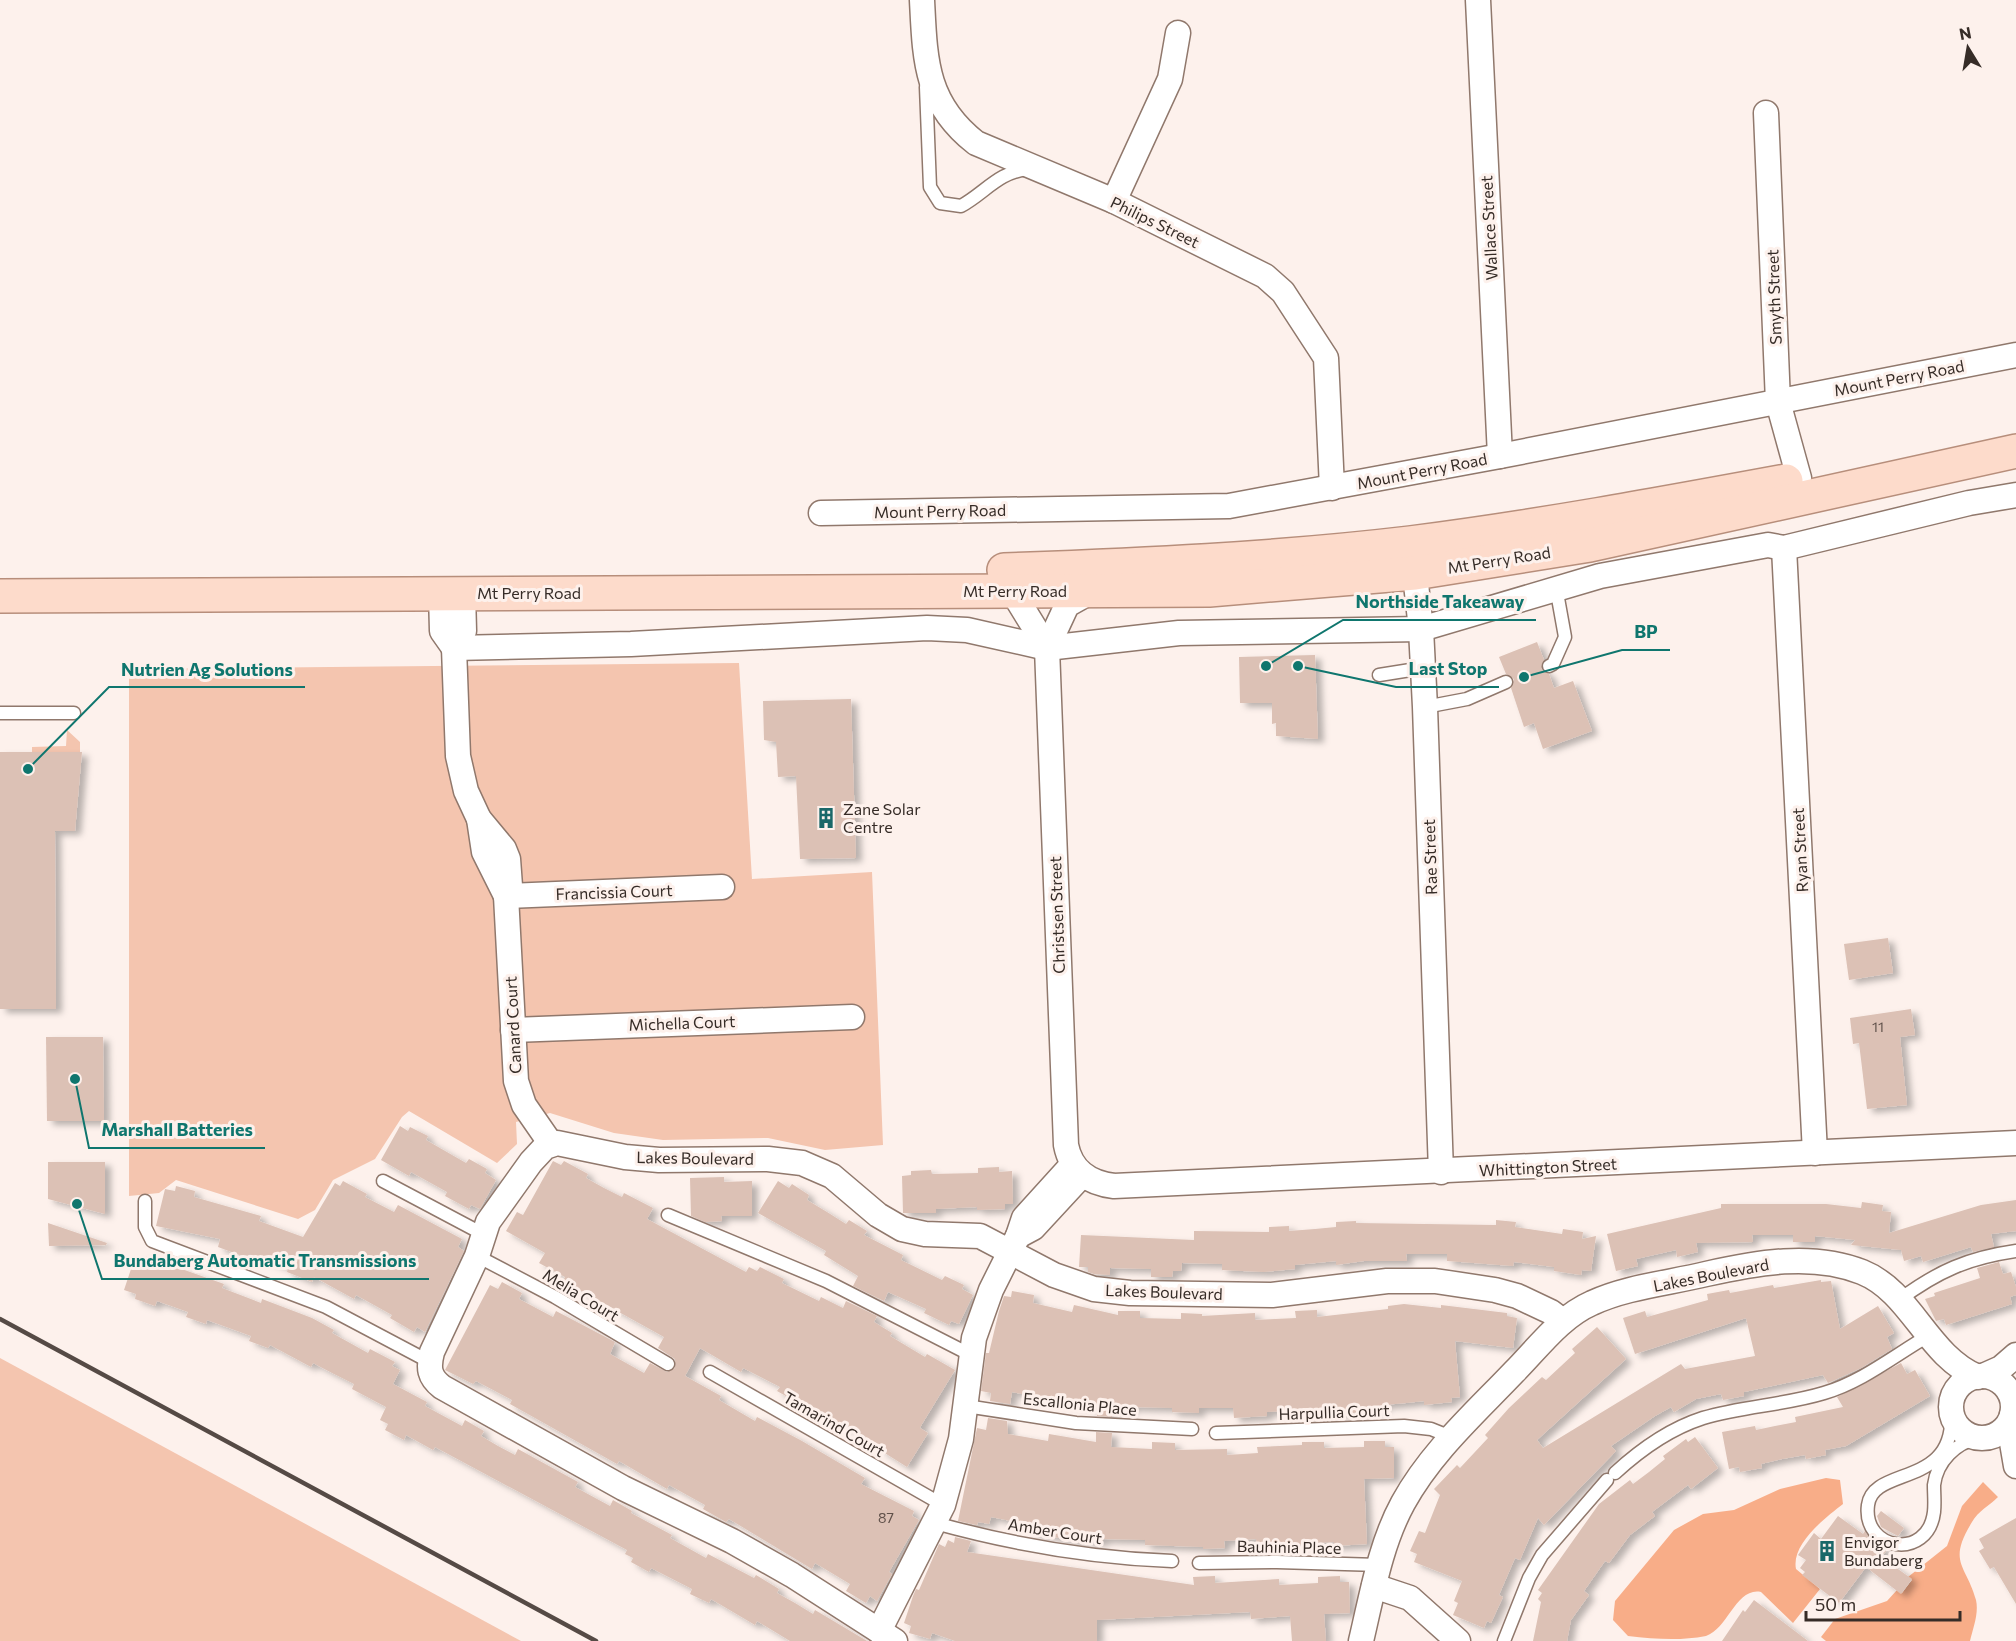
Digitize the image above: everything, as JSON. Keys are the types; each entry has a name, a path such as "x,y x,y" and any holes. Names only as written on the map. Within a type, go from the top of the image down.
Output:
{"main road":[{"name":"Mt Perry Road","path":"0,578 243,573 452,583 1012,591 1209,590 1413,558 1590,545 2016,429"},
{"name":"Mt Perry Road","path":"1801,489 2016,451"},
{"name":"Mt Perry Road","path":"0,596 452,583 769,579 1280,556 1413,558"}],"street":[{"name":"Philips Street","path":"922,0 925,61 939,102 962,132 976,143 1114,201 1265,276 1283,292 1326,358 1332,488"},
{"name":"Wallace Street","path":"1478,0 1500,456"},
{"path":"1114,201 1170,79 1178,33"},
{"name":"Smyth Street","path":"1766,113 1778,402 1801,489"},
{"name":"Mount Perry Road","path":"821,513 1229,506 1500,456 2016,355"},
{"path":"1968,503 2016,476"},
{"path":"454,648 631,644 927,628 967,630 1047,648 1179,633 1421,629 1599,576 1768,544 1784,548 1968,503 2016,495"},
{"name":"Ryan Street","path":"1784,548 1815,1153"},
{"name":"Rae Street","path":"1413,558 1421,629 1425,707 1441,1172"},
{"path":"452,583 442,631 454,648 458,756 466,791 479,819 484,852 506,896"},
{"name":"Christsen Street","path":"1012,591 1047,648"},
{"name":"Christsen Street","path":"1077,1170 1066,1145 1047,648 1067,605 1092,591"},
{"name":"Francissia Court","path":"506,896 722,887"},
{"name":"Canard Court","path":"506,896 513,1030 519,1093 550,1144"},
{"name":"Michella Court","path":"513,1030 852,1017"},
{"name":"Whittington Street","path":"1077,1170 1092,1181 1114,1186 2016,1143"},
{"path":"550,1144 531,1162 495,1210 429,1362 433,1379 442,1387 623,1488 742,1547 792,1575 887,1636 939,1514 955,1465 966,1406 971,1355 984,1306 1014,1243 1033,1228 1077,1170"},
{"name":"Lakes Boulevard","path":"550,1144 658,1160 768,1159 802,1163 832,1176 878,1215 902,1229 925,1234 980,1236 1014,1243 1078,1285 1110,1292 1272,1295 1387,1281 1435,1281 1495,1290 1516,1296 1551,1312 1563,1322"},
{"name":"Lakes Boulevard","path":"1361,1641 1386,1540 1403,1503 1451,1437 1563,1322 1577,1311 1606,1298 1720,1271 1775,1262 1821,1263 1852,1269 1877,1280 1899,1300 1934,1343"},
{"path":"1934,1343 1963,1371 1992,1378 2007,1390 2012,1411 2002,1431 1981,1438"},
{"path":"1934,1343 1950,1379 1951,1407 1960,1429 2001,1450 2016,1466"},
{"path":"1951,1407 1960,1385 2001,1368 2016,1355"},
{"path":"2016,1384 2010,1431 2016,1466"},
{"path":"1377,1576 1410,1598 1458,1641"}],"lane":[{"path":"925,61 928,176 930,187 940,203 961,206 995,180 1010,172 1041,169"},
{"path":"1549,666 1553,664 1565,637 1556,587"},
{"path":"1379,675 1423,668"},
{"path":"1425,707 1467,699 1506,682"},
{"path":"0,713 74,713"},
{"name":"Melia Court","path":"383,1181 555,1297 668,1364"},
{"path":"145,1201 145,1227 152,1241 326,1306 429,1362"},
{"path":"668,1215 826,1281 971,1355"},
{"path":"1899,1300 1927,1280 1958,1264 2016,1251"},
{"path":"1504,1641 1529,1578 1542,1555 1611,1477 1656,1440 1687,1424 1722,1413 1809,1397 1838,1389 1934,1343"},
{"name":"Tamarind Court","path":"710,1372 939,1514"},
{"name":"Escallonia Place","path":"966,1406 1076,1423 1192,1429"},
{"path":"1951,1407 1950,1435 1935,1459 1912,1475 1878,1486 1871,1494 1868,1516 1876,1534 1883,1540 1903,1545 1922,1538 1929,1530 1933,1519 1934,1486 1940,1467 1957,1446 1981,1438"},
{"name":"Harpullia Court","path":"1216,1433 1404,1426 1431,1429 1451,1437"},
{"name":"Amber Court","path":"939,1514 977,1535 1036,1545 1172,1561"},
{"name":"Bauhinia Place","path":"1199,1563 1277,1562 1377,1576"}],"shaded area":[{"path":"739,663 752,879 872,872 883,1145 825,1150 768,1138 663,1140 614,1133 550,1113 516,1122 517,1144 497,1163 409,1111 402,1117 375,1159 333,1180 315,1210 298,1219 176,1180 159,1193 129,1196 129,669"},
{"path":"67,730 80,742 80,752 32,752 32,747 66,746"},
{"path":"0,1358 521,1641 0,1641"},
{"path":"1826,1478 1840,1480 1843,1504 1811,1532 1799,1550 1796,1569 1820,1589 1793,1623 1761,1592 1752,1592 1745,1596 1714,1632 1706,1636 1667,1639 1628,1636 1613,1620 1615,1601 1674,1530 1703,1514 1734,1510 1780,1489"},
{"path":"1983,1482 1998,1497 1974,1518 1961,1546 1960,1555 1977,1605 1970,1641 1826,1641 1821,1637 1835,1619 1887,1601 1897,1590 1902,1593 1912,1580 1908,1577 1947,1546 1962,1506"}],"building":[{"path":"1537,642 1544,660 1542,670 1549,674 1554,688 1573,681 1592,731 1543,749 1534,723 1524,727 1511,688 1514,679 1506,674 1499,657"},
{"path":"1315,655 1318,739 1276,736 1276,723 1272,724 1272,703 1240,703 1239,657"},
{"name":"Zane Solar Centre","path":"851,699 856,858 800,859 796,776 778,777 776,742 764,740 763,701"},
{"path":"0,752 82,752 75,831 55,831 56,1009 0,1009"},
{"path":"1888,938 1893,973 1849,980 1844,944"},
{"path":"1911,1009 1915,1035 1900,1037 1907,1105 1867,1109 1859,1043 1853,1044 1850,1018"},
{"path":"46,1037 103,1037 104,1121 47,1121"},
{"path":"400,1126 408,1131 410,1127 428,1136 426,1140 466,1163 469,1159 487,1169 485,1173 496,1180 480,1209 471,1205 469,1209 445,1196 447,1192 411,1172 409,1176 381,1160"},
{"path":"553,1161 561,1165 564,1161 588,1174 586,1178 604,1188 622,1197 624,1193 653,1208 647,1219 746,1272 749,1267 757,1271 760,1267 784,1279 782,1283 819,1301 821,1297 843,1308 846,1301 877,1316 874,1322 892,1333 890,1336 925,1357 927,1354 955,1370 920,1428 928,1433 907,1467 880,1450 882,1447 847,1425 845,1429 777,1391 780,1387 743,1368 741,1372 700,1348 685,1376 721,1396 719,1400 755,1421 757,1417 865,1478 861,1484 914,1511 912,1516 919,1520 889,1572 892,1574 877,1601 870,1596 866,1603 846,1591 850,1584 815,1563 812,1569 729,1519 726,1522 703,1509 705,1505 669,1485 667,1489 619,1461 617,1464 510,1404 512,1400 476,1381 473,1384 445,1370 490,1285 498,1289 502,1282 522,1293 519,1299 553,1317 556,1311 615,1342 610,1354 644,1373 650,1363 667,1372 675,1368 675,1359 658,1348 664,1337 563,1281 565,1277 539,1263 545,1253 506,1231 517,1212 523,1215"},
{"path":"48,1162 105,1162 105,1214 48,1199"},
{"path":"999,1167 999,1172 1012,1171 1013,1204 1005,1204 1005,1209 977,1210 977,1207 936,1209 936,1213 903,1213 902,1176 911,1175 911,1171 931,1170 932,1174 978,1173 978,1168"},
{"path":"724,1177 724,1182 752,1181 752,1216 721,1216 722,1221 705,1222 691,1216 690,1178"},
{"path":"343,1181 367,1194 365,1197 394,1212 398,1205 462,1239 458,1247 464,1251 425,1332 417,1327 414,1332 390,1318 392,1315 356,1295 354,1299 314,1277 312,1282 287,1272 288,1268 249,1254 248,1258 218,1247 220,1239 156,1226 165,1189 175,1191 176,1186 195,1191 194,1197 261,1216 259,1221 303,1237 335,1183 340,1186"},
{"path":"778,1181 789,1188 792,1184 809,1195 807,1200 846,1224 849,1220 867,1231 864,1235 903,1255 901,1260 942,1280 945,1276 964,1285 962,1289 973,1295 959,1324 951,1321 949,1325 924,1313 926,1309 888,1292 884,1301 853,1286 858,1276 824,1255 826,1251 758,1213"},
{"path":"2016,1200 2016,1231 1991,1234 1994,1247 1973,1252 1971,1247 1923,1262 1921,1256 1904,1261 1901,1250 1851,1245 1855,1240 1815,1236 1815,1242 1793,1242 1793,1235 1752,1235 1753,1242 1696,1243 1698,1252 1677,1257 1676,1250 1636,1259 1638,1266 1616,1271 1607,1234 1721,1208 1721,1204 1826,1204 1861,1208 1862,1202 1883,1205 1882,1211 1891,1212 1889,1233 1981,1205"},
{"path":"1496,1220 1516,1222 1515,1227 1562,1234 1563,1229 1583,1232 1582,1239 1596,1236 1591,1271 1582,1270 1581,1275 1554,1271 1554,1267 1514,1262 1513,1266 1447,1261 1447,1254 1406,1254 1407,1261 1364,1261 1336,1265 1336,1261 1295,1265 1295,1269 1264,1272 1222,1270 1222,1264 1182,1263 1181,1271 1173,1271 1172,1277 1151,1277 1151,1269 1110,1268 1110,1275 1094,1274 1088,1272 1088,1267 1079,1267 1081,1235 1194,1240 1194,1231 1269,1232 1269,1227 1289,1226 1289,1231 1336,1227 1336,1222 1356,1221 1356,1223 1496,1225"},
{"path":"48,1223 107,1243 106,1245 49,1246"},
{"path":"145,1256 224,1284 222,1288 261,1303 262,1299 312,1318 334,1330 332,1333 368,1353 370,1349 395,1362 392,1366 400,1370 393,1384 427,1402 425,1406 462,1426 465,1420 484,1431 481,1436 498,1446 515,1455 518,1449 578,1482 575,1487 610,1506 613,1500 632,1511 631,1513 672,1535 670,1538 706,1558 708,1554 754,1578 756,1575 779,1589 777,1593 813,1614 815,1610 867,1641 790,1641 757,1621 755,1625 711,1599 709,1603 690,1594 692,1589 651,1568 649,1572 631,1562 633,1558 625,1554 627,1550 435,1447 433,1450 406,1435 404,1440 385,1430 388,1424 380,1420 386,1407 352,1389 354,1384 313,1363 311,1367 270,1345 268,1348 249,1341 251,1336 207,1320 206,1324 186,1317 188,1312 157,1301 155,1306 135,1299 136,1294 124,1290 135,1257 143,1260"},
{"path":"1999,1262 2003,1274 2011,1272 2016,1287 2016,1295 2010,1297 2012,1304 1946,1325 1944,1319 1936,1321 1925,1299 1935,1296 1934,1293 1980,1278 1977,1268"},
{"path":"1821,1280 1821,1282 1831,1281 1840,1329 1878,1306 1894,1333 1887,1337 1892,1349 1861,1368 1828,1383 1823,1375 1744,1392 1744,1396 1723,1400 1721,1394 1696,1399 1674,1412 1671,1407 1655,1416 1611,1446 1616,1451 1544,1525 1538,1518 1520,1560 1515,1558 1499,1595 1503,1597 1491,1623 1487,1621 1484,1628 1453,1615 1458,1603 1454,1601 1462,1581 1414,1562 1417,1554 1410,1551 1419,1531 1425,1533 1440,1495 1434,1489 1457,1465 1460,1468 1488,1438 1485,1435 1509,1408 1542,1377 1546,1380 1575,1353 1572,1349 1597,1327 1626,1359 1537,1440 1543,1448 1681,1364 1685,1369 1755,1356 1746,1318 1635,1354 1623,1318 1645,1311 1647,1317 1708,1300 1707,1294 1729,1290 1730,1293 1773,1285 1774,1288"},
{"path":"1012,1291 1034,1295 1033,1303 1072,1312 1074,1305 1118,1315 1118,1311 1140,1311 1140,1318 1181,1319 1181,1313 1202,1314 1202,1316 1255,1313 1255,1320 1296,1318 1295,1311 1317,1310 1317,1317 1388,1309 1388,1306 1404,1304 1441,1308 1441,1305 1507,1313 1507,1316 1517,1318 1513,1348 1455,1341 1460,1397 1451,1398 1452,1402 1424,1405 1424,1401 1383,1405 1383,1410 1308,1417 1307,1410 1267,1412 1267,1416 1234,1418 1233,1408 1199,1408 1199,1413 1172,1412 1172,1408 1131,1407 1130,1411 1113,1411 1112,1417 1097,1416 1097,1409 1012,1392 1010,1404 990,1401 991,1393 981,1391 986,1353 989,1353 999,1311 1004,1296 1011,1297"},
{"path":"1901,1363 1907,1374 1915,1370 1930,1396 1846,1446 1825,1450 1826,1455 1806,1459 1805,1455 1782,1459 1761,1464 1762,1468 1740,1472 1739,1467 1729,1469 1722,1432 1755,1426 1756,1430 1796,1422 1795,1417 1843,1407 1837,1397"},
{"path":"988,1418 1007,1421 1008,1434 1048,1441 1049,1434 1096,1442 1096,1432 1112,1433 1111,1447 1152,1449 1152,1442 1175,1443 1175,1450 1227,1449 1227,1455 1258,1453 1257,1447 1302,1445 1302,1442 1324,1442 1324,1448 1364,1447 1364,1441 1385,1441 1385,1447 1394,1447 1394,1478 1364,1479 1367,1544 1334,1546 1334,1542 1312,1543 1265,1549 1265,1544 1257,1545 1256,1539 1224,1541 1225,1548 1203,1549 1203,1547 1145,1545 1145,1540 1074,1541 1029,1532 1031,1525 991,1517 989,1524 978,1522 977,1525 958,1521 977,1428 986,1430"},
{"path":"1695,1437 1718,1468 1691,1489 1688,1485 1652,1512 1655,1516 1630,1535 1609,1563 1605,1561 1584,1591 1589,1595 1571,1620 1567,1641 1533,1641 1541,1602 1538,1599 1542,1593 1538,1590 1599,1504 1630,1480 1633,1484 1665,1459 1663,1456 1686,1439 1688,1442"},
{"path":"1881,1511 1904,1528 1898,1536 1881,1527 1877,1516"},
{"name":"Envigor Bundaberg","path":"1838,1516 1863,1534 1865,1531 1870,1539 1887,1550 1881,1557 1912,1579 1901,1594 1866,1567 1839,1603 1802,1575 1805,1572 1800,1568 1806,1560 1798,1555 1814,1533 1821,1539"},
{"path":"2016,1518 2016,1604 1994,1567 1990,1569 1979,1551 1984,1548 1979,1539"},
{"path":"955,1537 971,1541 967,1552 1194,1585 1193,1577 1215,1576 1215,1583 1279,1579 1279,1585 1318,1583 1318,1577 1340,1576 1340,1582 1349,1582 1350,1613 1324,1614 1326,1641 1292,1641 1290,1616 1251,1619 1250,1612 1097,1620 1097,1641 955,1641 932,1633 930,1639 909,1633 911,1626 904,1623 916,1589 919,1590 939,1544 945,1547 948,1540 954,1543"},
{"path":"1754,1600 1808,1641 1722,1641 1743,1610 1745,1612"}],"railway":[{"path":"0,1319 596,1641"}],"place":[{"name":"Northside Takeaway","path":"1266,666"},
{"name":"Last Stop","path":"1298,666"},
{"name":"BP","path":"1524,677"},
{"name":"Nutrien Ag Solutions","path":"28,769"},
{"name":"Zane Solar Centre","path":"826,818"},
{"name":"Marshall Batteries","path":"75,1079"},
{"name":"Bundaberg Automatic Transmissions","path":"77,1204"},
{"name":"Envigor Bundaberg","path":"1827,1551"}]}
